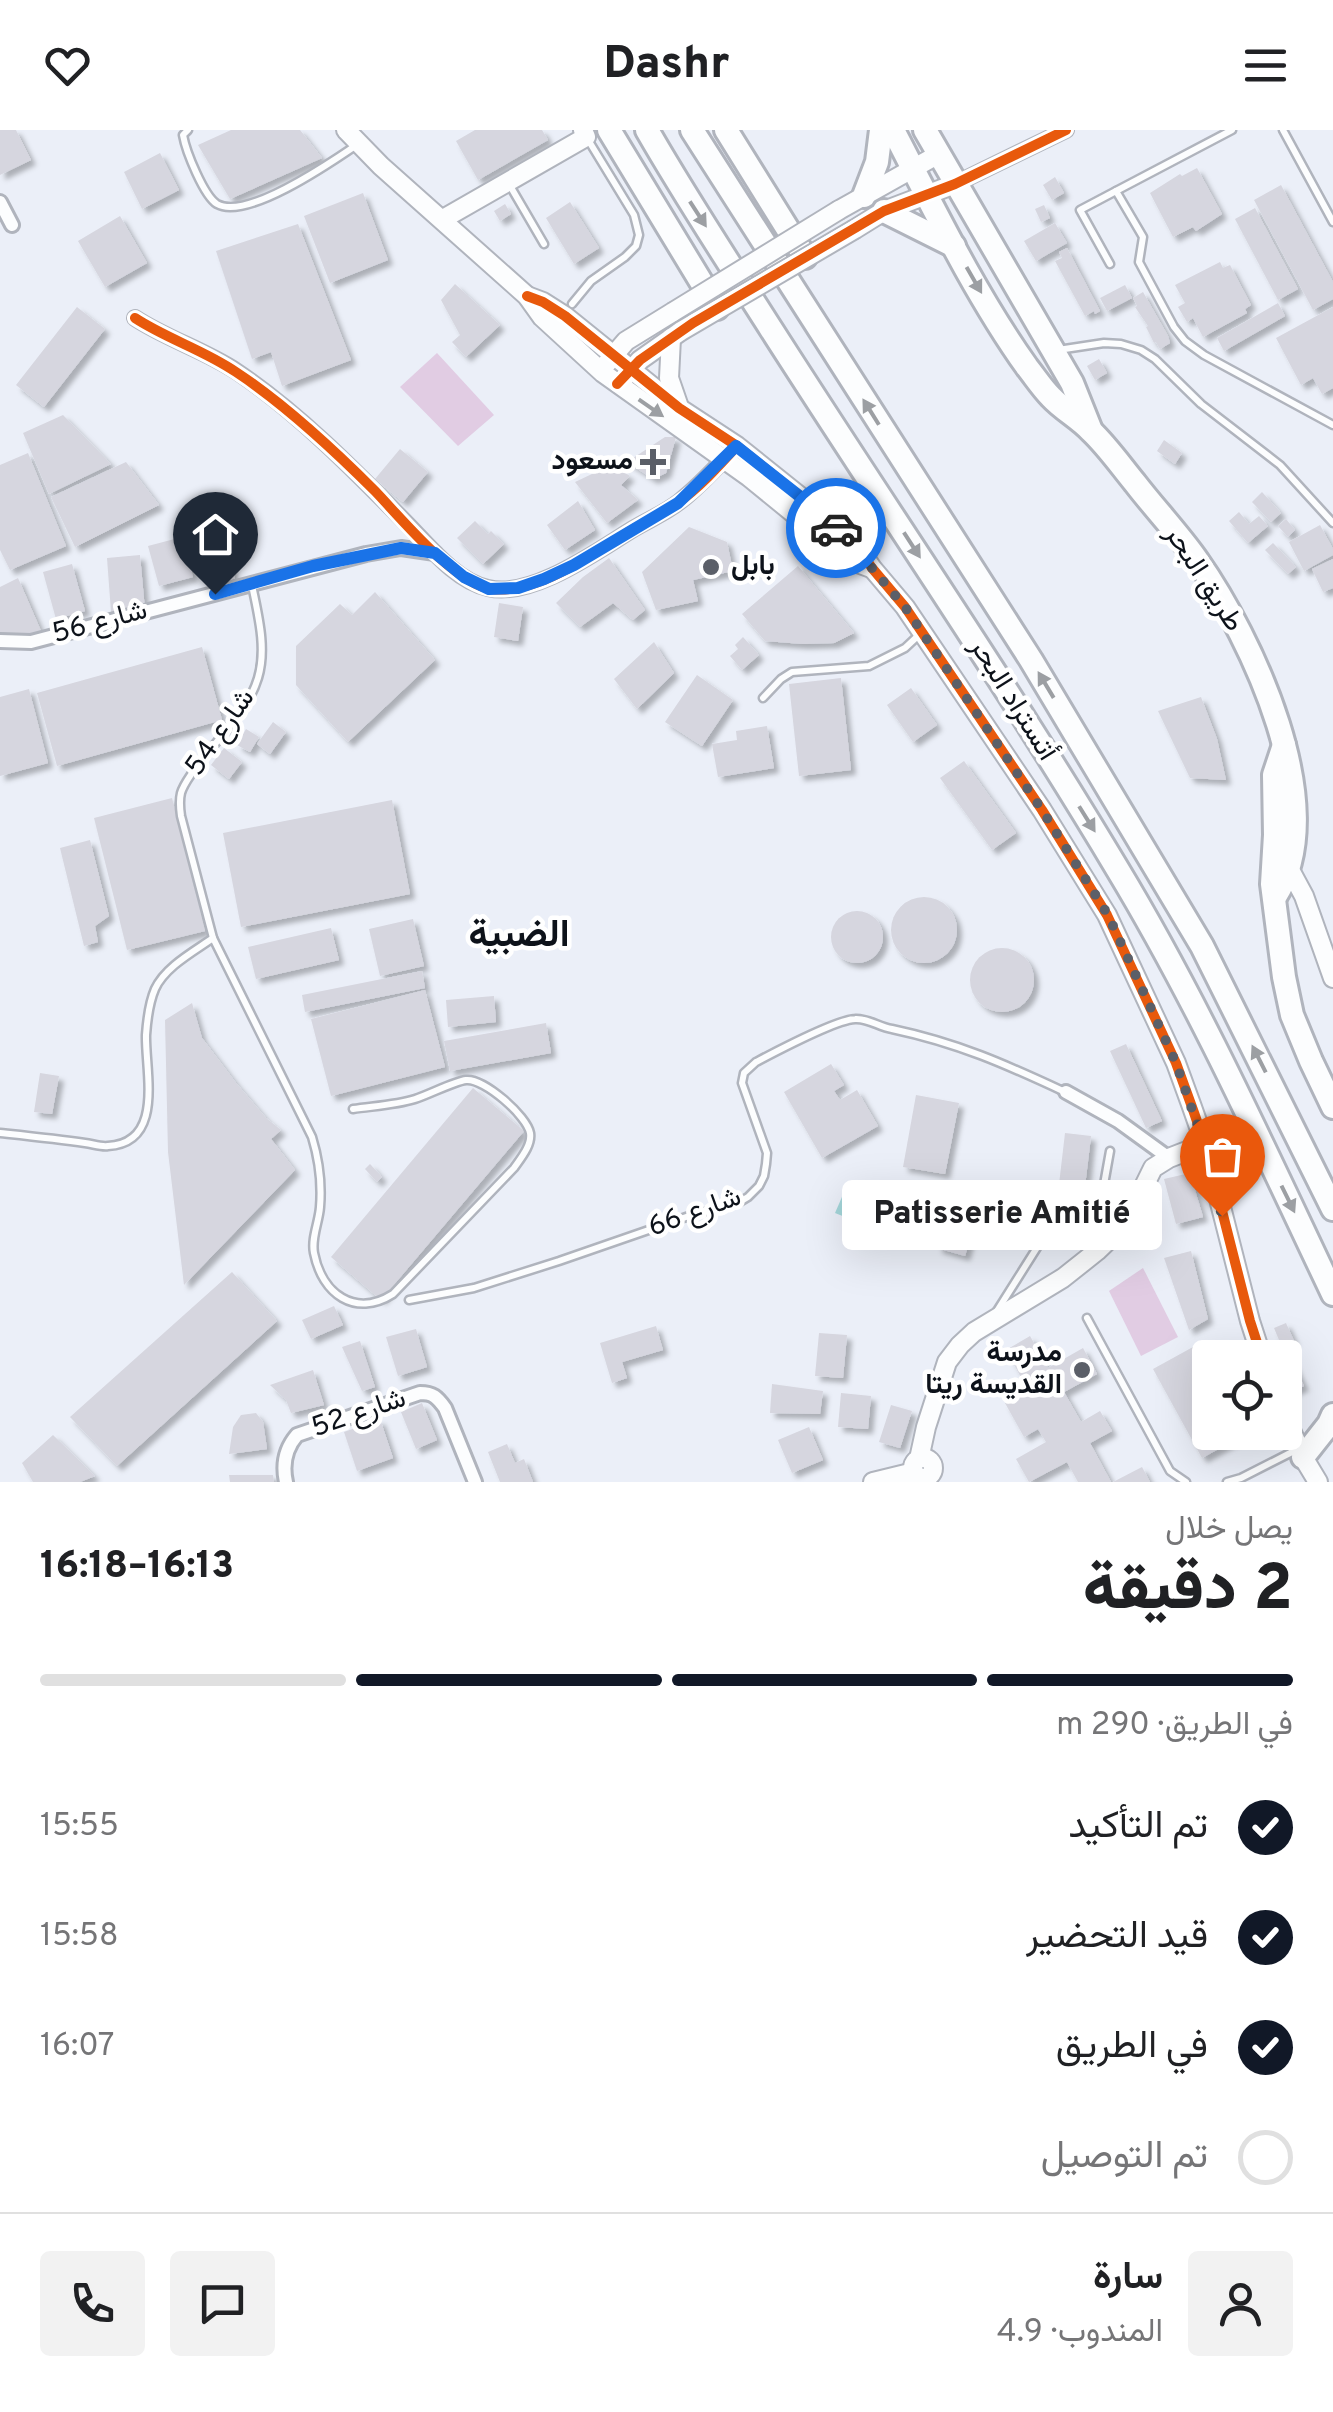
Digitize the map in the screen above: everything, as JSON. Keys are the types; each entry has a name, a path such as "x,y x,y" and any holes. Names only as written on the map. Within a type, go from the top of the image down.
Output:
{"highway":[{"name":"أتستراد البحر","path":"648,130 1119,870 1189,996 1333,1294"},
{"name":"أتستراد البحر","path":"692,130 1032,660 1202,946 1333,1209"},
{"path":"726,130 798,247"},
{"path":"864,196 876,162 881,130"},
{"name":"طريق البحر","path":"892,130 954,246 1026,366 1052,398 1092,431 1197,559 1244,642 1280,725 1294,781 1294,849 1282,867"},
{"name":"طريق البحر","path":"925,130 1072,382 1092,431"},
{"path":"593,132 712,299"},
{"path":"884,212 954,246"},
{"path":"1026,366 1052,351"},
{"path":"1284,745 1274,775 1273,808 1282,867 1275,897 1284,976 1292,1015 1333,1107"},
{"path":"1273,808 1297,805"},
{"path":"1301,1453 1330,1424 1333,1415"}],"street":[{"path":"798,247 855,229 884,212 955,184 1066,130"},
{"path":"442,218 593,132"},
{"path":"352,137 528,296 542,316 601,371 817,510 861,552 905,607 1108,915 1176,1063 1204,1144 1256,1340"},
{"path":"601,371 626,341 673,312 712,299 798,247 839,210 938,154"},
{"path":"0,202 12,225"},
{"path":"528,296 554,308 614,354 731,452"},
{"path":"618,384 640,360 676,334 712,299"},
{"path":"135,318 219,361 250,382 346,464 435,553 464,577 489,589 518,588 574,565 678,503 731,452"},
{"path":"676,334 670,378 679,408"},
{"name":"شارع 56","path":"0,641 30,642 366,554 401,548 435,553"},
{"path":"1282,867 1304,896 1333,978"},
{"name":"شارع 66","path":"1066,1092 1118,1121 1169,1158"},
{"path":"873,1482 924,1472 926,1428 947,1362 960,1344 1097,1252 1126,1223 1153,1168 1204,1144"},
{"name":"شارع 52","path":"286,1482 285,1454 297,1435 420,1393 430,1393 445,1408 475,1482"},
{"path":"1300,1450 1318,1482"}],"lane":[{"path":"188,130 182,136 184,145 206,191 214,203 225,207 276,194 316,173 352,137"},
{"path":"1110,264 1080,210 1232,130"},
{"path":"1283,130 1333,222"},
{"path":"572,304 591,280 625,258 640,235 593,132"},
{"path":"508,182 544,244"},
{"path":"1116,190 1142,237 1139,262 1185,340 1333,426"},
{"path":"1052,351 1104,343 1141,350 1201,404 1280,465 1333,522"},
{"name":"شارع 54","path":"252,584 260,623 262,658 258,678 235,720 182,789 181,816 212,938 312,1138 320,1162 320,1208 313,1250 320,1272 347,1302 364,1304 393,1294 514,1168 528,1148 530,1134 506,1100 465,1080 411,1101 353,1108"},
{"path":"762,698 792,672 870,666 905,648 922,632"},
{"path":"0,1133 108,1146 138,1133 147,1111 146,1036 156,986 178,963 212,938"},
{"name":"شارع 66","path":"408,1300 474,1288 748,1197 764,1176 766,1153 743,1090 744,1073 766,1057 852,1019 940,1040 994,1058 1066,1092"},
{"path":"990,1323 1059,1212 1068,1205 1100,1196 1110,1151"},
{"path":"1087,1318 1170,1471 1186,1482"},
{"path":"1226,1482 1301,1453"}],"shaded area":[{"path":"437,353 494,415 458,446 400,387"},
{"path":"1143,1268 1178,1337 1141,1356 1109,1291"}],"water":[{"path":"845,1190 879,1204 870,1227 835,1213"}],"building":[{"path":"0,130 16,130 31,160 0,175"},
{"path":"231,130 300,130 322,158 230,199 198,145"},
{"path":"475,130 542,130 548,140 478,180 456,141"},
{"path":"160,153 179,190 142,209 124,172"},
{"path":"1197,168 1222,214 1196,231 1193,227 1173,237 1150,193"},
{"path":"1055,177 1064,193 1052,200 1043,185"},
{"path":"1281,185 1333,282 1333,299 1313,310 1254,200"},
{"path":"363,193 388,260 330,283 304,216"},
{"path":"570,202 599,248 574,264 546,218"},
{"path":"505,204 511,214 500,221 494,211"},
{"path":"1044,205 1050,218 1041,222 1035,209"},
{"path":"1255,208 1298,289 1278,300 1235,219"},
{"path":"120,216 147,263 105,287 78,241"},
{"path":"1055,223 1067,243 1036,261 1024,241"},
{"path":"298,224 351,360 282,386 271,352 252,359 216,251"},
{"path":"1067,248 1100,311 1095,314 1094,311 1085,316 1055,261 1062,258 1059,252"},
{"path":"1220,262 1223,268 1230,265 1251,305 1245,309 1247,313 1203,337 1193,318 1187,322 1178,307 1185,303 1175,285"},
{"path":"455,284 500,325 466,357 452,342 460,335 441,300"},
{"path":"1125,285 1132,298 1107,311 1100,298"},
{"path":"1143,292 1168,336 1170,343 1160,349 1135,307 1133,298"},
{"path":"1278,303 1285,316 1224,351 1217,338"},
{"path":"77,307 105,329 44,407 16,385"},
{"path":"1333,307 1333,388 1322,394 1313,378 1301,385 1276,338"},
{"path":"1099,359 1107,373 1095,380 1087,366"},
{"path":"63,415 111,464 49,494 23,433"},
{"path":"665,437 676,437 666,473 653,479 627,462"},
{"path":"1164,440 1182,453 1175,464 1157,451"},
{"path":"400,449 428,472 403,502 375,479"},
{"path":"28,453 66,546 10,570 0,550 0,465"},
{"path":"126,462 159,505 75,547 51,497"},
{"path":"611,465 630,476 621,485 638,500 607,523 575,482"},
{"path":"1262,492 1281,513 1271,522 1252,502"},
{"path":"578,501 595,530 565,550 547,525"},
{"path":"1239,512 1249,524 1259,516 1268,526 1248,543 1229,521"},
{"path":"213,516 235,578 221,584 198,521"},
{"path":"1286,519 1295,530 1288,537 1278,526"},
{"path":"475,521 504,544 483,564 457,538"},
{"path":"1320,525 1333,555 1304,571 1289,542"},
{"path":"689,527 727,542 733,571 693,580 698,601 656,610 642,572"},
{"path":"182,537 193,577 159,586 148,546"},
{"path":"1273,543 1296,567 1288,574 1265,550"},
{"path":"140,555 145,610 111,612 107,558"},
{"path":"609,558 645,610 633,620 613,603 580,627 556,603"},
{"path":"1333,559 1333,588 1323,592 1312,569"},
{"path":"72,564 85,611 56,619 43,572"},
{"path":"798,566 854,633 834,643 765,641 742,614"},
{"path":"18,578 41,631 0,637 0,587"},
{"path":"375,592 435,660 348,742 296,685 296,646 340,604 352,615"},
{"path":"499,603 523,607 518,641 494,637"},
{"path":"743,637 759,655 742,670 730,656"},
{"path":"654,642 674,673 637,709 614,679"},
{"path":"202,647 222,720 57,766 37,693"},
{"path":"697,675 733,700 702,746 665,722"},
{"path":"841,678 851,770 799,776 789,684"},
{"path":"911,688 937,725 913,742 887,705"},
{"path":"29,689 48,763 0,776 0,697"},
{"path":"1201,697 1217,739 1226,780 1190,778 1158,711"},
{"path":"273,722 286,732 270,754 257,744"},
{"path":"767,726 774,768 718,777 712,744 737,740 736,731"},
{"path":"246,729 259,737 250,752 237,745"},
{"path":"224,748 242,762 229,779 211,765"},
{"path":"964,761 1016,833 992,850 940,778"},
{"path":"172,798 205,931 127,950 94,818"},
{"path":"392,800 410,894 241,927 223,833"},
{"path":"90,840 109,916 95,926 98,942 84,946 60,848"},
{"path":"924,897 947,907 957,930 947,953 924,963 901,953 891,930 901,907"},
{"path":"857,911 876,918 883,937 876,956 857,963 838,956 831,937 838,918"},
{"path":"413,919 424,966 380,976 369,929"},
{"path":"331,928 339,960 256,979 248,947"},
{"path":"1002,948 1025,957 1034,980 1025,1003 1002,1012 979,1003 970,980 979,957"},
{"path":"422,971 425,988 305,1012 302,995"},
{"path":"425,990 445,1067 331,1096 311,1019"},
{"path":"494,996 496,1022 448,1027 446,1000"},
{"path":"192,1003 202,1038 266,1118 281,1130 271,1139 295,1170 184,1285 168,1152 165,1020"},
{"path":"546,1023 551,1053 450,1071 444,1041"},
{"path":"1126,1044 1162,1121 1146,1128 1110,1051"},
{"path":"831,1064 844,1085 834,1091 840,1100 857,1090 878,1126 822,1158 784,1092"},
{"path":"40,1073 59,1076 52,1114 34,1112"},
{"path":"473,1088 524,1131 381,1300 331,1257"},
{"path":"916,1095 959,1103 945,1174 903,1167"},
{"path":"1065,1133 1091,1136 1084,1195 1058,1193"},
{"path":"370,1164 382,1177 377,1182 365,1169"},
{"path":"1190,1173 1203,1217 1176,1224 1164,1179"},
{"path":"948,1206 977,1215 965,1256 937,1248"},
{"path":"1191,1251 1208,1319 1189,1330 1164,1258"},
{"path":"232,1272 277,1321 117,1466 70,1417"},
{"path":"334,1306 343,1325 311,1339 302,1320"},
{"path":"1286,1323 1294,1340 1279,1340 1274,1328"},
{"path":"656,1326 663,1350 622,1362 627,1378 612,1383 600,1343"},
{"path":"416,1329 427,1367 398,1376 386,1337"},
{"path":"819,1333 847,1335 843,1378 815,1376"},
{"path":"1030,1336 1048,1368 1083,1348 1097,1374 1064,1392 1081,1422 1100,1411 1112,1431 1090,1443 1111,1482 1078,1482 1067,1462 1029,1482 1016,1459 1046,1442 1038,1429 1024,1437 1005,1403 1028,1390 1006,1350"},
{"path":"360,1341 375,1387 362,1391 342,1347"},
{"path":"1192,1348 1192,1440 1153,1369"},
{"path":"313,1370 324,1405 291,1413 286,1400 270,1385"},
{"path":"772,1384 823,1391 820,1414 770,1413"},
{"path":"841,1393 871,1396 868,1429 838,1427"},
{"path":"422,1403 437,1440 416,1449 401,1412"},
{"path":"891,1405 912,1411 900,1448 879,1442"},
{"path":"256,1413 263,1422 267,1449 229,1454 233,1427 241,1415"},
{"path":"380,1419 393,1458 357,1471 344,1432"},
{"path":"809,1427 823,1460 792,1473 778,1440"},
{"path":"53,1435 95,1476 80,1482 33,1482 22,1463"},
{"path":"507,1444 515,1463 524,1459 533,1482 500,1482 488,1452"},
{"path":"1198,1450 1217,1450 1202,1458"},
{"path":"1142,1467 1150,1482 1113,1482"},
{"path":"229,1475 273,1475 274,1482 230,1482"}],"cycle path":[{"path":"617,384 640,360 693,323 884,211 955,184 1066,130"},
{"path":"527,296 565,316 679,408 737,446 817,510 861,552 905,607 1042,810 1107,915 1176,1063 1205,1144 1256,1340"},
{"path":"135,318 224,364 255,385 343,459 445,563 491,589 527,586 581,561 684,498 737,446"}],"way so far":[{"path":"836,528 866,557 905,607 1108,915 1176,1063 1204,1144 1222,1216"}],"place":[{"name":"مسعود","path":"653,462"},
{"name":"بابل","path":"711,567"},
{"name":"Patisserie Amitié","path":"1222,1216"},
{"name":"مدرسة القديسة ريتا","path":"1082,1370"}],"district":[{"name":"الضبية","path":"519,936"}],"route":[{"path":"215,594 313,566 401,548 435,553 464,577 489,589 518,588 574,565 678,503 736,446 836,528"}]}
